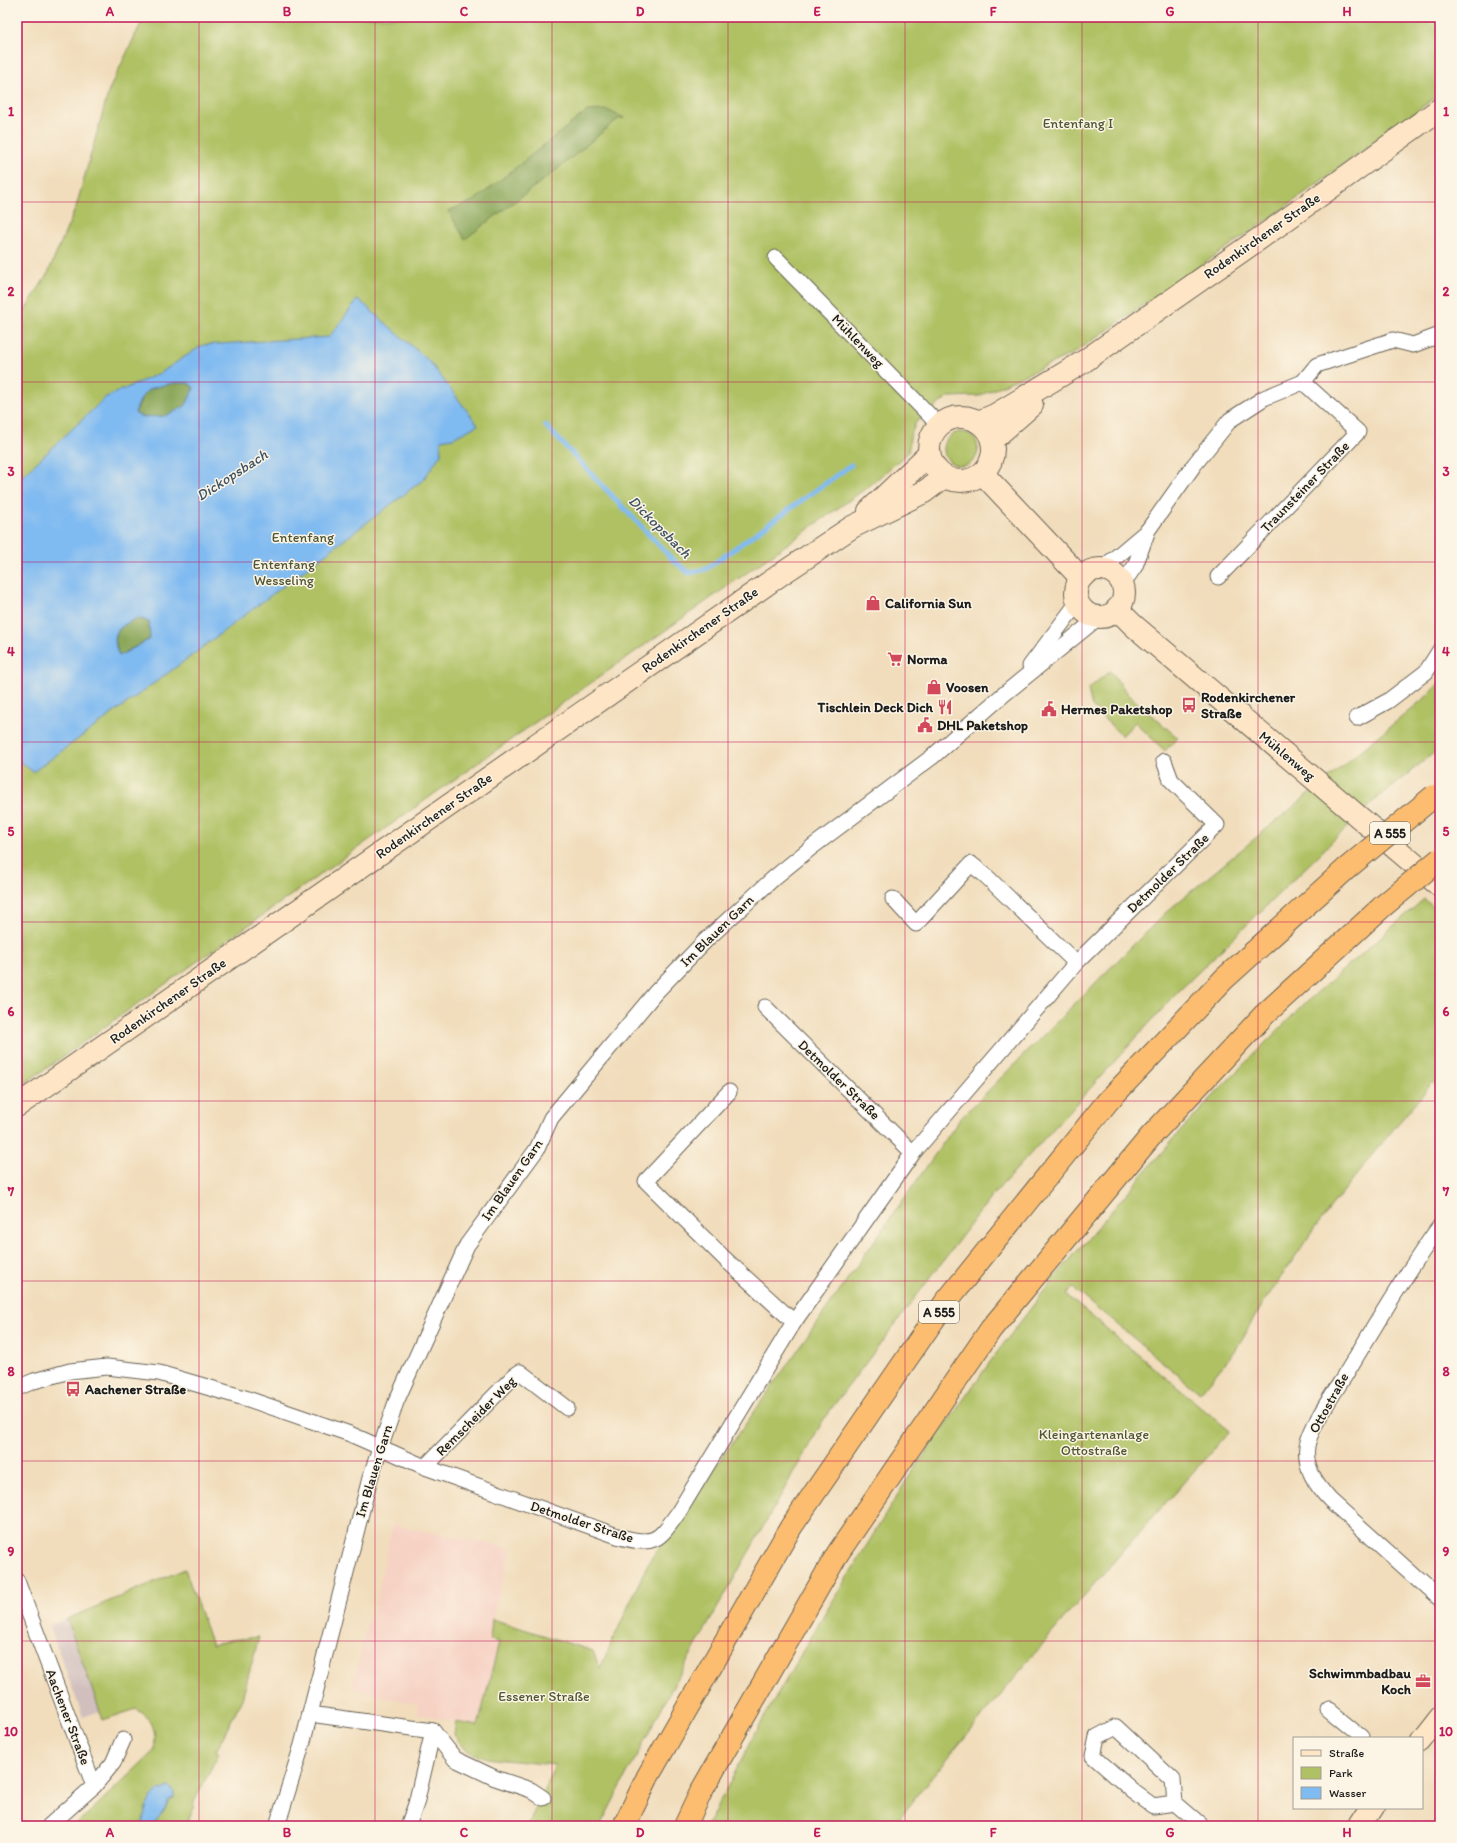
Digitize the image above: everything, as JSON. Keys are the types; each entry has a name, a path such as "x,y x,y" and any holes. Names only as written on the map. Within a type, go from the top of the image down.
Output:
{"highway":[{"name":"A 555","path":"624,1826 648,1776 791,1527 945,1303 1108,1101 1224,979 1346,869 1437,794"},
{"path":"685,1826 706,1783 838,1553 990,1329 1151,1136 1264,1015 1383,906 1440,859"}],"main road":[{"name":"Rodenkirchener Straße","path":"978,422 995,415 1083,362 1276,227 1440,109"},
{"name":"Rodenkirchener Straße","path":"992,440 1083,362"},
{"path":"966,417 978,422 988,430 992,440 994,449 991,462 983,474 975,479 966,481 952,480 944,477 932,464 929,454 930,439 939,425 949,419 966,417"},
{"name":"Rodenkirchener Straße","path":"852,527 929,454"},
{"path":"983,474 1081,578"},
{"name":"Rodenkirchener Straße","path":"17,1106 729,610 852,527 924,492 944,477"},
{"path":"1078,602 1077,589 1081,578 1090,571 1102,569 1110,571 1116,576 1122,585 1124,595 1122,601 1108,613"},
{"name":"Mühlenweg","path":"1078,602 1084,610 1091,615 1108,613 1138,630 1440,886"},
{"path":"1423,1740 1440,1718"},
{"path":"1361,1826 1372,1809"}],"street":[{"name":"Mühlenweg","path":"776,258 939,425"},
{"path":"1122,585 1134,566 1148,530 1194,465 1230,420 1264,398 1303,382 1316,365 1393,340 1412,345 1440,335"},
{"name":"Traunsteiner Straße","path":"1218,578 1358,432 1303,382"},
{"path":"1102,569 1148,530"},
{"name":"Im Blauen Garn","path":"1019,682 1078,602"},
{"name":"Im Blauen Garn","path":"277,1826 310,1714 370,1478 396,1402 467,1245 537,1149 551,1118 655,992 706,940 775,877 812,847 932,757 1019,682 1108,613"},
{"path":"1357,718 1388,701 1426,672 1440,650"},
{"name":"Detmolder Straße","path":"381,1447 425,1467 620,1537 638,1542 651,1541 663,1534 678,1513 794,1322 914,1153 1076,963 1217,825 1171,780 1164,762"},
{"path":"893,899 916,924 971,864 985,875 1076,963"},
{"name":"Detmolder Straße","path":"765,1007 914,1153"},
{"path":"729,1092 646,1181 725,1259 794,1322"},
{"name":"Ottostraße","path":"1440,1226 1417,1258 1332,1396 1312,1432 1307,1444 1306,1456 1307,1464 1316,1482 1330,1500 1440,1599"},
{"path":"17,1388 34,1381 77,1370 107,1367 159,1373 248,1399 350,1434 381,1447"},
{"name":"Remscheider Weg","path":"425,1467 514,1376 520,1372 567,1408"},
{"name":"Aachener Straße","path":"17,1582 94,1786"},
{"path":"1328,1710 1361,1737"},
{"path":"310,1714 433,1731 455,1759 495,1778 531,1790 543,1798"},
{"path":"1175,1803 1153,1806 1134,1792 1093,1756 1097,1737 1116,1727 1173,1780 1175,1803 1202,1826"},
{"path":"408,1826 416,1804 433,1731"},
{"name":"Aachener Straße","path":"49,1826 94,1786 113,1763 123,1740"}],"shaded area":[{"path":"393,1525 512,1548 492,1619 490,1640 499,1641 478,1726 418,1714 417,1704 352,1689 368,1620 372,1619"},
{"path":"67,1619 100,1711 83,1717 49,1625"}],"green space":[{"name":"Entenfang","path":"144,17 1440,17 1440,94 1276,214 1074,353 979,396 948,397 916,422 910,437 909,452 868,487 17,1089 17,323 48,273 76,207 109,90"},
{"path":"607,110 624,118 618,119 559,168 465,239 448,211 475,200 587,111"},
{"path":"174,383 189,383 194,389 190,400 180,410 168,415 154,418 147,418 135,413 145,393 158,386"},
{"path":"964,432 973,437 977,442 977,456 973,461 968,465 958,466 954,465 945,456 944,446 945,442 954,433"},
{"path":"138,618 149,622 150,639 119,656 116,642 118,632 125,624"},
{"path":"1110,671 1130,696 1178,738 1165,751 1135,722 1122,736 1092,707 1088,689"},
{"name":"Essener Straße","path":"1440,682 1440,748 1375,800 1177,993 992,1196 825,1417 671,1690 600,1826 528,1826 555,1765 484,1758 467,1751 454,1735 456,1722 478,1726 499,1642 490,1640 492,1619 593,1651 600,1668 648,1563 960,1119 1165,913 1427,696"},
{"name":"Kleingartenanlage Ottostraße","path":"1424,899 1440,913 1440,1087 1433,1082 1372,1155 1314,1229 1260,1308 1235,1351 1200,1393 1073,1288 1066,1295 1230,1431 1058,1626 893,1826 707,1826 757,1730 815,1630 906,1481 995,1355 1054,1278 1174,1138 1238,1070 1304,1004"},
{"path":"185,1569 212,1645 230,1640 259,1637 242,1699 216,1751 219,1753 193,1804 195,1806 185,1826 75,1826 154,1751 155,1738 151,1722 136,1709 103,1720 67,1619"}],"water":[{"path":"358,299 429,361 478,425 453,438 441,440 441,454 423,480 187,659 33,772 17,759 17,481 106,397 160,373 203,345 329,337","holes":["174,383 189,383 194,388 186,405 164,416 141,417 135,413 138,404 148,390 158,386","138,618 149,622 150,639 119,656 115,642 117,632 125,624"]},
{"path":"168,1787 172,1789 174,1798 169,1800 164,1811 154,1823 154,1826 143,1826 145,1811 149,1801 160,1789 163,1790"}],"waterway":[{"name":"Dickopsbach","path":"545,425 673,560 689,573 706,569 851,465"}],"place":[{"name":"California Sun","path":"873,603"},
{"name":"Norma","path":"895,659"},
{"name":"Voosen","path":"934,687"},
{"name":"Rodenkirchener Straße","path":"1189,705"},
{"name":"Tischlein Deck Dich","path":"945,707"},
{"name":"Hermes Paketshop","path":"1049,709"},
{"name":"DHL Paketshop","path":"925,725"},
{"name":"Aachener Straße","path":"73,1389"},
{"name":"Schwimmbadbau Koch","path":"1423,1681"}],"park label":[{"name":"Entenfang I","path":"1078,123"},
{"name":"Entenfang Wesseling","path":"284,572"}]}
